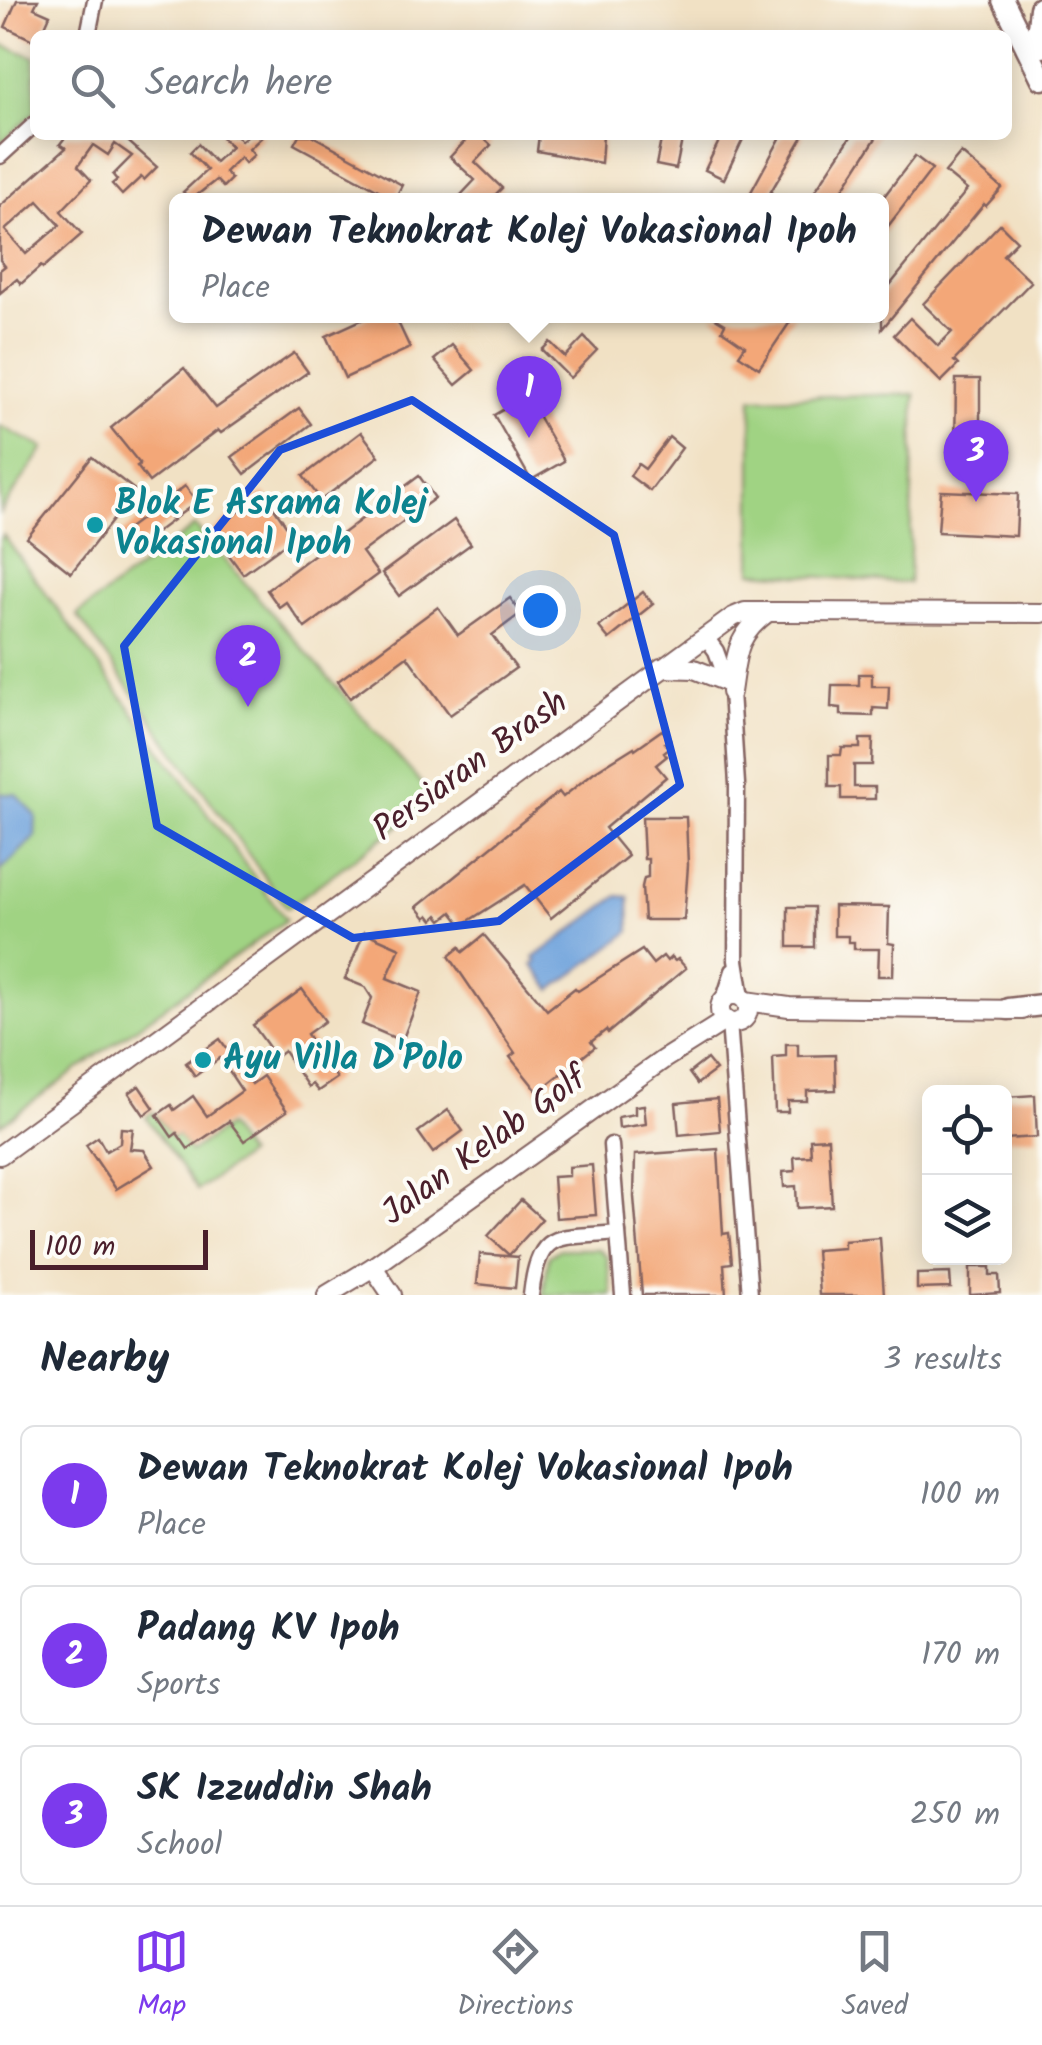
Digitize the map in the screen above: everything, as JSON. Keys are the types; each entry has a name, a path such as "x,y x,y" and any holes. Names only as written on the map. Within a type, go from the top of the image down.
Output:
{"main road":[{"path":"1002,0 1042,79"},
{"path":"1016,0 1022,10 1040,10 1037,38 1042,47"},
{"path":"1008,1009 1039,1010"}],"street":[{"path":"89,30 96,0"},
{"path":"0,156 30,129"},
{"name":"Persiaran Brash","path":"0,1155 661,668 745,612 1042,613"},
{"path":"750,1295 735,1068 737,784 727,682 746,630 768,612"},
{"path":"700,640 727,682"},
{"path":"661,668 694,669 727,682"},
{"path":"734,1010 1008,1009"},
{"name":"Jalan Kelab Golf","path":"327,1295 373,1267 734,1010"},
{"path":"611,1144 624,1295"},
{"path":"531,1295 534,1264 542,1248 555,1238 618,1233"},
{"path":"373,1267 392,1295"}],"highlighted area":[{"path":"412,400 614,535 680,785 499,921 353,938 157,826 124,646 280,450"}],"green space":[{"path":"0,44 30,55 30,117 0,144"},
{"path":"915,394 909,583 752,572 752,398"},
{"path":"0,426 44,448 0,513"},
{"path":"195,526 435,799 287,908 77,615"},
{"path":"3,535 286,920 0,1125 0,540"},
{"path":"153,1112 172,1138 178,1135 190,1152 227,1126 247,1155 197,1190 146,1117"},
{"path":"560,1249 599,1249 607,1257 612,1295 543,1295 549,1256"}],"water":[{"path":"0,794 16,794 36,816 35,837 0,871"},
{"path":"618,896 629,897 630,932 552,990 533,965 537,962 534,958"}],"building":[{"path":"17,0 38,0 34,8 50,15 43,30 30,30 30,39 5,27"},
{"path":"63,140 127,140 157,167 122,195 112,184 117,180 113,175 132,156 115,144 108,155 93,145 78,166 91,180 61,211 82,234 21,284 17,279 0,293 0,270 5,266 0,260 0,206 66,148 60,144","holes":["38,201 60,225 26,254 5,230"]},
{"path":"225,140 259,140 249,149 254,155 245,163 240,157 225,172 231,179 223,187 216,180 200,193 183,192 207,170 190,152 198,144 215,162 231,147"},
{"path":"296,140 320,140 402,185 398,193 384,193 294,144"},
{"path":"466,140 486,140 491,145 475,162 502,188 497,193 463,193 475,180 450,157"},
{"path":"538,140 603,140 601,163 537,151"},
{"path":"661,140 682,140 676,169 656,165"},
{"path":"720,140 743,140 724,179 705,170"},
{"path":"779,140 801,140 770,193 751,192"},
{"path":"849,140 875,140 841,193 814,193"},
{"path":"961,153 1002,188 984,204 889,320 889,286 967,190 945,172"},
{"path":"915,156 932,169 889,225 887,193"},
{"path":"1000,224 1017,241 1003,255 1031,282 954,361 958,365 941,382 894,335 910,318 938,346 952,332 923,304"},
{"path":"355,323 398,323 410,348 345,378 326,336"},
{"path":"789,323 759,368 739,355 745,346 722,330 725,324"},
{"path":"584,337 597,350 570,378 542,350 550,342 565,357"},
{"path":"452,345 474,370 456,385 434,360"},
{"path":"294,353 308,372 221,433 218,430 149,482 111,428 184,368 216,408"},
{"path":"956,379 980,379 980,453 955,453"},
{"path":"527,396 564,461 531,480 494,415"},
{"path":"299,408 311,424 245,474 232,457"},
{"path":"361,432 379,456 321,500 303,476"},
{"path":"669,437 682,448 650,491 630,476 638,464 645,469"},
{"path":"92,457 136,491 71,573 27,538"},
{"path":"419,476 435,498 362,552 378,574 305,628 286,602 279,607 267,590"},
{"path":"185,486 197,502 175,518 164,502"},
{"path":"941,491 1018,494 1016,536 938,532"},
{"path":"264,493 294,537 243,574 212,532"},
{"path":"157,507 173,520 127,554 115,538"},
{"path":"454,520 471,544 399,596 382,573"},
{"path":"643,592 653,604 609,639 599,627"},
{"path":"510,598 521,613 492,635 516,668 450,715 407,656 350,698 338,681 438,607 458,635"},
{"path":"859,674 872,674 872,686 889,686 888,709 873,708 873,716 841,715 841,708 831,707 832,685 859,685"},
{"path":"662,730 670,739 665,743 669,748 664,752 667,756 656,765 666,777 605,828 628,856 551,918 525,885 462,925 452,912 442,920 438,915 433,920 417,907 559,792 563,797 594,772"},
{"path":"860,739 873,739 872,765 854,765 854,787 875,787 875,799 841,799 841,787 829,787 829,755 841,755 842,748 860,748"},
{"path":"642,817 686,817 684,920 644,920 642,887 648,877 648,859 644,859"},
{"path":"834,906 889,907 888,943 894,944 893,976 878,976 879,949 854,949 848,936 834,936"},
{"path":"788,907 814,907 814,947 788,947"},
{"path":"364,932 400,948 387,978 421,992 402,1041 362,1024 372,998 365,987 345,979"},
{"path":"484,935 547,1010 575,988 578,991 642,950 653,964 663,956 667,961 671,957 678,959 686,968 608,1033 606,1030 591,1042 595,1047 538,1092 510,1057 515,1053 449,956 460,947 463,952"},
{"path":"302,989 325,1021 307,1034 320,1054 326,1050 333,1059 326,1063 337,1078 318,1091 312,1084 308,1087 284,1051 276,1057 253,1025"},
{"path":"220,1039 252,1084 263,1076 287,1111 244,1141 229,1121 188,1149 177,1133 172,1137 157,1115 171,1105 174,1110 193,1096 207,1116 242,1091 220,1058 195,1076 186,1063"},
{"path":"786,1044 798,1044 798,1056 835,1055 836,1090 807,1091 807,1101 788,1101 788,1112 775,1112 773,1057 786,1056"},
{"path":"707,1059 716,1070 697,1084 689,1073"},
{"path":"139,1086 154,1108 144,1115 129,1093"},
{"path":"1035,1095 1037,1137 1012,1139 1012,1096"},
{"path":"717,1099 720,1131 679,1135 676,1103"},
{"path":"644,1105 646,1124 619,1128 618,1117 635,1114 635,1106"},
{"path":"448,1110 463,1131 433,1153 418,1132"},
{"path":"121,1128 133,1129 130,1149 144,1150 154,1166 116,1189 86,1145 98,1137 106,1151 120,1143"},
{"path":"828,1138 832,1206 797,1208 796,1186 784,1187 783,1172 795,1171 794,1157 811,1156 810,1139"},
{"path":"718,1149 723,1234 729,1233 732,1263 724,1264 726,1295 642,1295 634,1197 635,1155"},
{"path":"592,1165 596,1215 556,1218 553,1177 569,1176 569,1167"},
{"path":"521,1200 542,1219 509,1255 488,1236"},
{"path":"880,1238 884,1295 819,1295 816,1250 844,1248 844,1241"},
{"path":"480,1254 518,1257 515,1288 477,1284"},
{"path":"970,1267 990,1267 990,1275 999,1275 1000,1293 970,1295"},
{"path":"950,1273 951,1288 917,1289 917,1274"}],"place":[{"name":"Dewan Teknokrat Kolej Vokasional Ipoh","path":"529,438"},
{"name":"SK Izzuddin Shah","path":"976,502"},
{"name":"Blok E Asrama Kolej Vokasional Ipoh","path":"95,525"},
{"name":"Padang KV Ipoh","path":"248,707"},
{"name":"Ayu Villa D'Polo","path":"203,1060"}]}
